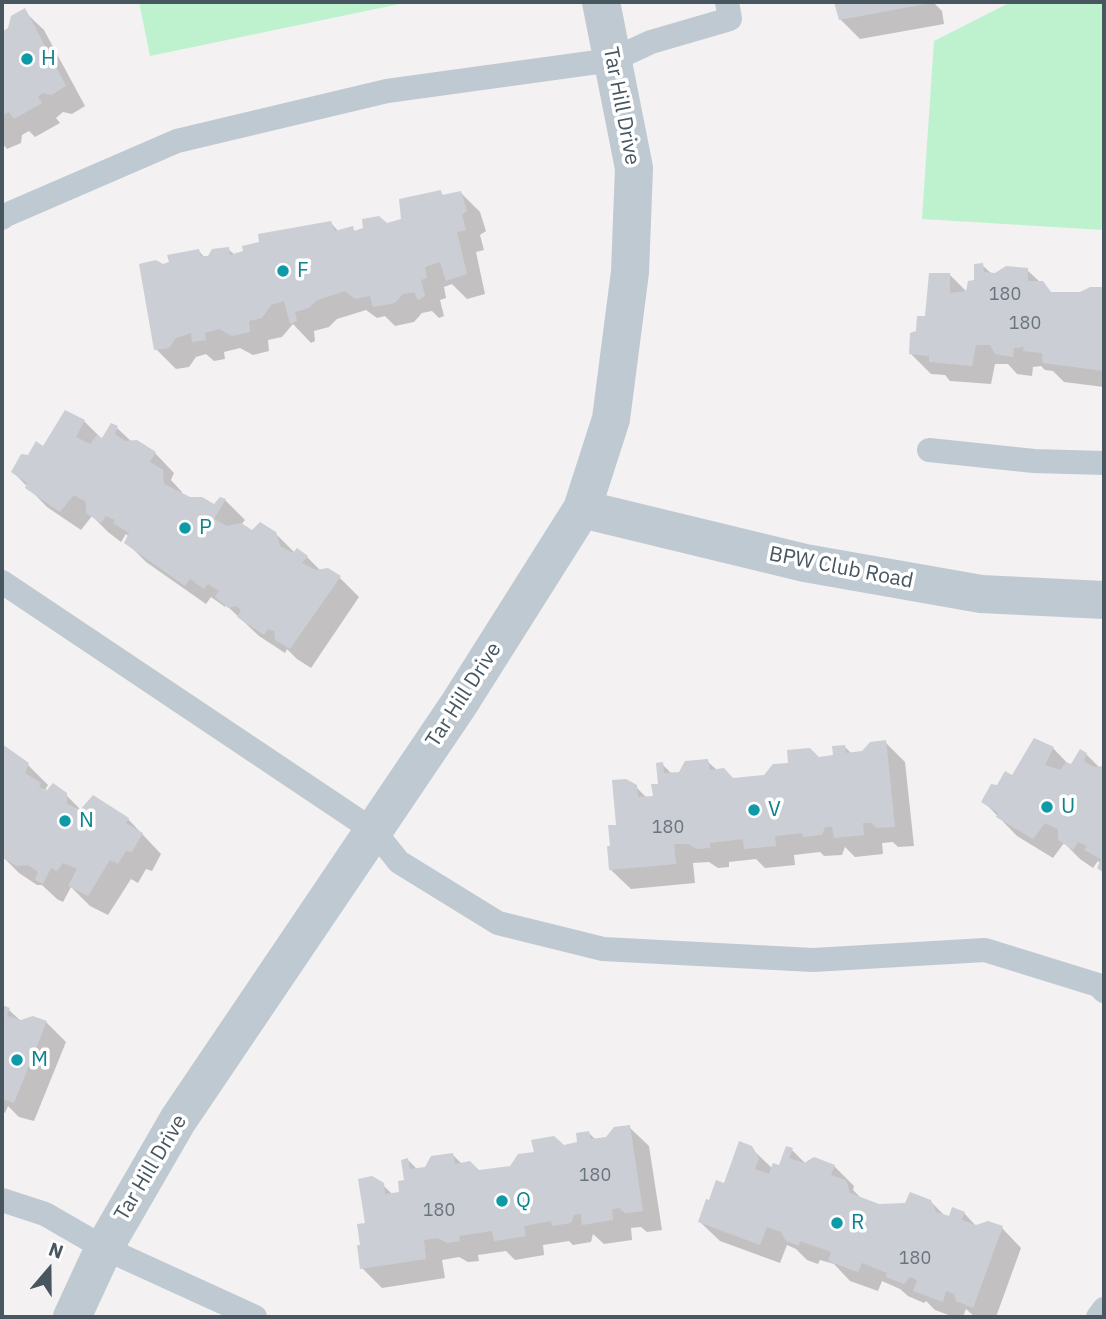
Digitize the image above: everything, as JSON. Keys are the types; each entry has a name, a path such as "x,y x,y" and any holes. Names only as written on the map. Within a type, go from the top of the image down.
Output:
{"street":[{"name":"Tar Hill Drive","path":"72,1317 104,1248 178,1120 466,692 582,509 611,419 630,272 634,167 601,2"},
{"name":"BPW Club Road","path":"582,509 805,563 981,594 1104,600"}],"lane":[{"path":"2,218 177,141 387,91 612,60 651,43 730,19 727,2"},
{"path":"929,450 1034,461 1104,463"},
{"path":"2,582 374,831 399,862 498,923 603,949 813,960 985,950 1098,985 1104,991"},
{"path":"2,1200 45,1214 104,1248 255,1317"},
{"path":"1098,1317 1104,1309"}],"green space":[{"path":"139,2 409,2 150,56"},
{"path":"1011,2 1104,2 1104,230 922,219 934,41"}],"building":[{"path":"834,2 925,2 926,4 839,20"},
{"name":"H","path":"25,8 66,86 51,95 43,93 38,97 42,103 14,119 9,112 2,116 2,32 8,28 11,16"},
{"name":"F","path":"441,190 442,195 461,191 467,211 462,215 466,230 457,232 467,274 446,281 440,262 425,267 427,278 421,280 425,296 418,300 414,292 403,294 395,303 373,307 370,296 355,299 345,291 317,300 309,308 295,312 297,321 290,324 284,301 271,305 262,318 249,321 250,332 232,336 219,329 205,333 206,340 192,342 191,333 176,338 169,348 154,350 139,264 156,260 163,264 169,262 167,255 199,249 201,256 208,256 212,249 229,247 230,255 243,251 242,246 259,242 258,234 331,221 335,231 353,226 354,231 363,228 362,219 379,216 387,223 401,219 399,199"},
{"path":"983,263 984,272 995,273 1006,266 1028,268 1028,281 1043,281 1051,292 1080,292 1090,287 1104,287 1104,371 1043,363 1042,353 1023,351 1024,347 1014,348 1013,357 995,354 990,345 976,345 972,366 929,362 929,356 909,354 910,333 916,331 917,316 925,316 929,273 950,273 950,293 966,291 968,281 974,280 974,264"},
{"name":"P","path":"65,410 85,420 76,437 90,444 97,435 102,438 111,423 118,426 115,434 125,441 137,440 156,452 150,462 163,470 164,484 190,497 202,497 214,504 220,497 226,499 214,519 227,526 241,523 252,530 260,522 276,532 280,546 293,553 297,548 308,556 302,563 316,570 328,568 341,576 290,649 275,640 274,631 268,629 264,635 237,617 241,610 236,606 228,608 215,597 219,591 208,584 204,589 190,579 185,586 124,543 129,533 113,523 115,520 106,516 101,523 86,513 86,502 74,495 60,512 25,488 27,483 11,472 21,454 28,455 36,441 43,446"},
{"name":"U","path":"1034,738 1054,747 1045,765 1060,770 1066,762 1071,764 1080,749 1087,753 1084,761 1094,767 1104,766 1104,873 1097,868 1101,859 1084,850 1087,846 1078,842 1073,850 1058,840 1058,829 1045,823 1033,839 996,817 998,813 981,802 991,784 997,785 1005,771 1012,775"},
{"name":"V","path":"886,740 895,827 877,828 871,823 863,823 864,835 834,838 832,827 825,827 822,835 803,837 802,833 775,836 776,846 744,849 743,839 710,843 710,848 697,849 688,844 674,844 676,864 609,870 608,825 616,825 612,780 626,779 637,785 638,797 653,796 651,784 658,784 656,763 663,762 664,773 679,772 685,761 708,759 710,770 724,768 733,778 764,775 773,764 788,763 787,750 810,748 819,757 833,755 832,746 845,745 846,753 862,751 870,742"},
{"name":"N","path":"2,744 29,763 25,773 41,783 39,787 47,790 53,783 67,793 67,804 80,810 93,795 129,818 126,823 143,833 132,852 126,851 118,864 110,860 88,896 68,886 77,869 63,863 57,871 51,868 43,884 35,880 38,872 28,865 16,866 2,857"},
{"name":"M","path":"2,1005 10,1008 7,1016 21,1020 33,1016 47,1021 14,1103 2,1099"},
{"name":"Q","path":"630,1125 643,1211 625,1213 619,1208 612,1209 613,1220 582,1225 581,1214 574,1215 571,1223 552,1226 551,1221 524,1226 526,1236 494,1241 492,1231 459,1236 460,1241 447,1243 438,1238 424,1240 426,1259 360,1269 357,1224 365,1223 358,1179 372,1176 384,1183 385,1194 399,1192 398,1181 404,1180 401,1160 408,1158 410,1169 425,1167 431,1156 453,1153 455,1164 470,1161 479,1170 510,1166 518,1154 534,1152 531,1140 554,1136 564,1145 577,1142 576,1133 589,1131 591,1139 606,1137 614,1127"},
{"name":"R","path":"739,1141 752,1146 759,1158 755,1169 769,1174 773,1163 779,1165 786,1146 793,1148 789,1158 804,1163 814,1157 835,1165 831,1175 846,1180 850,1193 879,1204 905,1203 910,1192 931,1200 936,1212 949,1216 952,1207 965,1212 962,1220 976,1225 988,1221 1003,1226 973,1308 956,1301 954,1294 946,1291 943,1302 913,1291 917,1280 910,1277 904,1284 886,1277 887,1273 862,1263 858,1272 828,1261 831,1252 800,1241 799,1246 786,1241 781,1232 767,1227 760,1245 698,1222 716,1180 724,1183"}],"place":[{"name":"H","path":"27,59"},
{"name":"F","path":"283,271"},
{"name":"P","path":"185,528"},
{"name":"U","path":"1047,807"},
{"name":"V","path":"754,810"},
{"name":"N","path":"65,821"},
{"name":"M","path":"17,1060"},
{"name":"Q","path":"502,1201"},
{"name":"R","path":"837,1223"}]}
